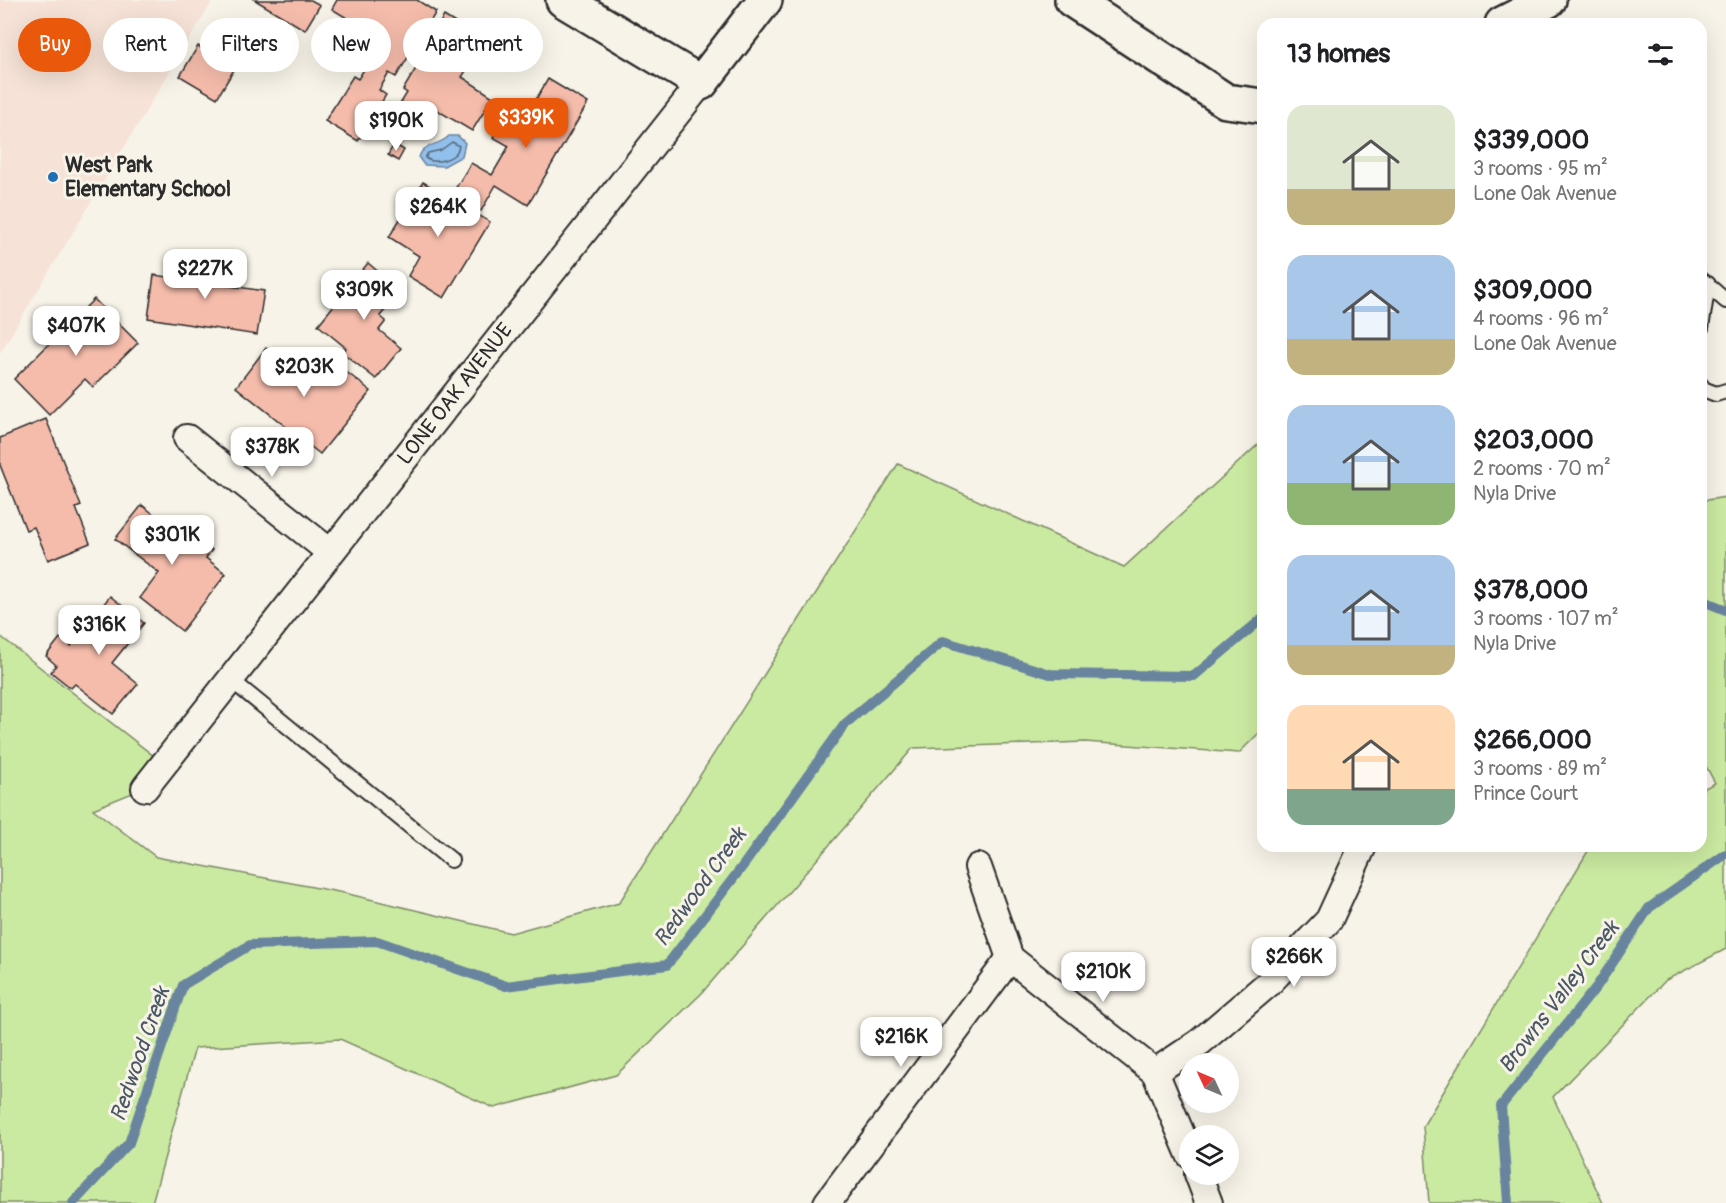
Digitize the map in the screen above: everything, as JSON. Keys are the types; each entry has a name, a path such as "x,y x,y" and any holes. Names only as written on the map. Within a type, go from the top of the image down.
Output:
{"street":[{"path":"563,0 701,83"},
{"name":"LONE OAK AVENUE","path":"145,788 765,0"},
{"path":"1072,0 1226,101 1257,105"},
{"path":"1514,18 1549,0"},
{"path":"187,438 330,552"},
{"path":"1155,1072 1200,1042 1269,983 1329,920 1360,852"},
{"path":"978,867 1010,958 1155,1072 1179,1129"},
{"path":"827,1203 1010,958"},
{"path":"1202,1185 1209,1203"}],"lane":[{"path":"1707,284 1726,301"},
{"path":"1707,391 1716,394 1726,391"},
{"path":"230,679 451,860"}],"shaded area":[{"name":"West Park Elementary School","path":"0,0 213,0 200,18 188,41 188,18 103,18 103,72 170,72 0,353"}],"green space":[{"path":"1257,445 1257,735 1239,753 1085,742 913,748 701,994 616,1075 494,1108 340,1039 195,1048 152,1203 0,1203 0,636 164,764 145,788 93,809 156,857 344,893 511,933 619,903 898,464 1124,567"},
{"path":"1726,497 1726,949 1666,980 1553,1097 1603,1203 1429,1203 1423,1126 1587,852 1707,852 1707,787 1715,783 1707,768 1707,500"}],"water":[{"path":"449,136 458,136 465,143 462,156 444,166 424,165 419,158 423,150"}],"building":[{"path":"255,0 311,0 320,5 305,30 299,26 299,18 285,18"},
{"path":"337,0 417,0 436,12 432,18 403,18 403,66 396,77 389,73 379,90 386,95 358,141 325,121 353,76 358,79 362,72 391,72 391,18 347,18 332,9"},
{"path":"198,46 200,47 200,72 233,72 217,98 180,76 182,72 188,72 188,63"},
{"path":"414,72 465,72 462,77 493,97 472,131 432,107 422,124 397,109 407,93 403,90"},
{"path":"548,79 588,103 528,205 496,185 481,211 452,194 471,163 492,175 509,146 493,137 504,119 519,128"},
{"path":"394,144 404,150 398,161 388,155"},
{"path":"423,182 490,222 444,298 408,276 419,256 389,237"},
{"path":"178,258 215,263 213,274 225,276 224,285 264,291 257,335 148,318 154,275 175,278"},
{"path":"368,263 401,291 380,316 386,321 379,330 401,348 376,379 343,353 346,348 318,325"},
{"path":"94,299 138,343 93,387 85,379 49,415 14,379"},
{"path":"266,348 318,386 336,364 371,391 320,454 236,387"},
{"path":"46,419 81,506 76,508 90,543 48,560 34,527 26,530 0,465 0,438"},
{"path":"142,505 174,530 178,524 212,550 206,558 226,574 182,631 140,598 159,573 115,539"},
{"path":"110,596 144,623 112,663 138,684 113,714 75,684 71,688 51,672 56,665 46,656 60,638 71,646"}],"waterway":[{"name":"Redwood Creek","path":"1707,602 1726,610"},
{"name":"Redwood Creek","path":"73,1203 129,1143 183,985 250,945 377,941 506,986 667,965 745,863 845,724 943,641 1050,674 1194,676 1257,623"},
{"name":"Browns Valley Creek","path":"1508,1203 1501,1106 1597,986 1649,908 1726,854"}],"place":[{"name":"West Park Elementary School","path":"53,177"}]}
